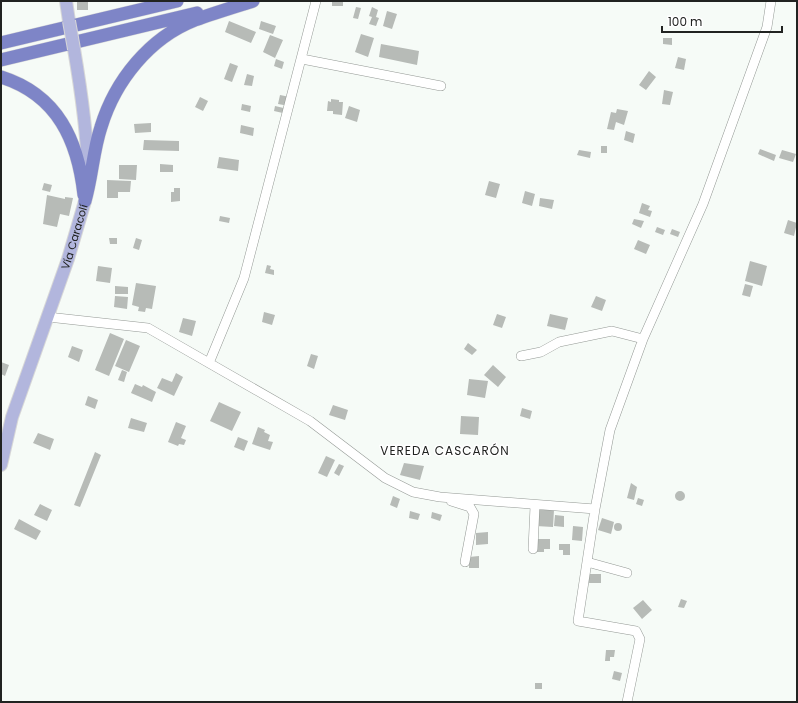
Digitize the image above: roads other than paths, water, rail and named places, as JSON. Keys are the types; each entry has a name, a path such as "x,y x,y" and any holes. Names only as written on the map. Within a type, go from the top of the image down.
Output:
{"highway":[{"path":"1,43 177,1"},
{"path":"1,60 71,45 246,1"},
{"path":"85,201 100,128 108,107 129,71 148,51 176,30 194,20 253,1"},
{"path":"1,77 34,94 59,118 69,133 76,149 85,201"}],"main road":[{"name":"Vía Caracolí","path":"1,465 12,417 68,260 85,201 88,150 82,100 66,1"}],"street":[{"path":"209,363 244,278 316,1"},
{"path":"627,702 640,639 639,634 636,631 578,620 595,509 610,430 643,339 703,204 767,27 771,1"},
{"path":"302,59 441,86"},
{"path":"48,317 148,328 310,421 398,486 413,492 440,497 536,506 595,509"},
{"path":"521,356 541,352 559,342 612,331 643,339"},
{"path":"440,497 473,510 474,514 465,562"},
{"path":"533,549 536,506"},
{"path":"587,562 626,573"}],"district":[{"name":"VEREDA CASCARÓN","path":"445,450"}]}
